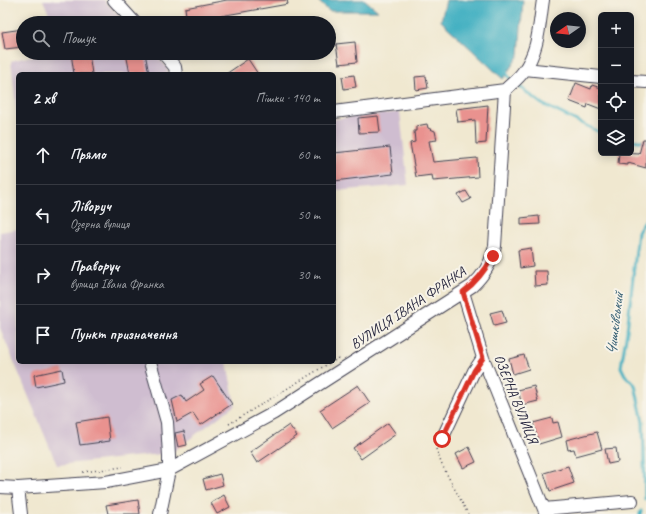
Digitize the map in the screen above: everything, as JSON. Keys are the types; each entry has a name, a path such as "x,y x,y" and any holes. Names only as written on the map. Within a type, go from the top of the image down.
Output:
{"street":[{"path":"114,0 129,16"},
{"path":"336,112 508,87 523,71 533,55 538,42 543,0"},
{"path":"169,60 175,67 176,72"},
{"path":"523,71 598,77"},
{"path":"634,81 646,82"},
{"name":"ВУЛИЦЯ ІВАНА ФРАНКА","path":"0,487 18,488 106,482 170,470 274,414 463,292 483,273 493,256 497,236 508,87"},
{"name":"ОЗЕРНА ВУЛИЦЯ","path":"463,292 483,358 545,511"},
{"path":"442,439 474,371 483,358"},
{"path":"151,364 167,422 170,470 160,514"},
{"path":"18,488 21,514"},
{"path":"545,511 632,501"}],"path":[{"path":"336,359 341,357"},
{"path":"226,426 328,364"},
{"path":"442,439 436,447 442,464 468,514"},
{"path":"83,472 122,467"}],"shaded area":[{"path":"43,0 104,0 119,16 50,16"},
{"path":"16,60 160,60 167,67 168,72 16,72 16,107 11,61"},
{"path":"400,112 408,185 336,191 336,119"},
{"path":"16,229 16,364 227,364 235,405 171,453 57,465 0,328 0,232"}],"water":[{"path":"317,0 365,0 378,11 329,11"},
{"path":"446,0 523,0 519,55 503,79 441,21"}],"building":[{"path":"227,0 287,0 288,4 221,16 186,16 185,8"},
{"path":"16,30 16,48 5,49 2,32"},
{"path":"355,42 357,62 339,64 336,44"},
{"path":"72,60 90,60 92,72 74,72"},
{"path":"127,60 146,60 149,72 130,72"},
{"path":"249,60 257,72 229,72"},
{"path":"354,75 356,87 344,89 342,77"},
{"path":"426,76 428,88 416,90 415,77"},
{"path":"576,83 591,89 592,85 598,87 598,108 588,104 587,108 569,101"},
{"path":"488,105 486,143 476,144 475,120 458,122 456,109"},
{"path":"378,116 380,132 359,133 358,118"},
{"path":"427,124 428,128 435,131 437,140 429,141 433,162 477,158 478,177 433,181 432,175 416,177 410,143 415,142 414,131 416,131 416,126"},
{"path":"643,139 646,139 646,168 628,163 628,165 618,164 619,156 634,156 634,154 639,154"},
{"path":"390,147 393,174 336,181 336,153"},
{"path":"466,191 471,199 463,203 458,195"},
{"path":"539,216 540,224 521,225 521,218"},
{"path":"531,248 533,266 520,268 518,250"},
{"path":"534,271 547,271 548,285 535,286"},
{"path":"502,310 506,323 494,326 490,313"},
{"path":"524,355 529,369 513,374 509,359"},
{"path":"62,369 64,381 36,387 34,375"},
{"path":"213,376 232,404 201,425 193,413 177,422 172,400 182,395 186,402 204,390 200,384"},
{"path":"358,385 370,403 332,428 320,410"},
{"path":"534,386 538,401 522,405 518,390"},
{"path":"107,417 110,441 80,445 76,422"},
{"path":"552,418 553,423 558,422 562,437 539,444 533,423"},
{"path":"388,423 396,434 361,459 353,448"},
{"path":"289,425 297,436 257,463 250,452"},
{"path":"184,431 187,445 178,447 175,433"},
{"path":"597,432 602,449 576,456 574,449 568,450 566,440"},
{"path":"469,447 476,462 463,468 456,454"},
{"path":"616,448 618,462 608,464 605,449"},
{"path":"568,466 574,483 550,491 544,473"},
{"path":"220,474 223,485 206,490 203,479"},
{"path":"224,495 230,507 217,514 211,503"},
{"path":"138,500 140,514 108,514 106,505"}],"waterway":[{"name":"Чишківський","path":"505,70 512,80"},
{"name":"Чишківський","path":"516,84 542,104 598,132"},
{"name":"Чишківський","path":"634,140 646,142"},
{"name":"Чишківський","path":"645,499 643,422 635,385 625,375 621,367 627,331 638,232 646,220"}],"route":[{"path":"442,439 474,371 483,358 463,292 472,286 483,273 493,256"}]}
